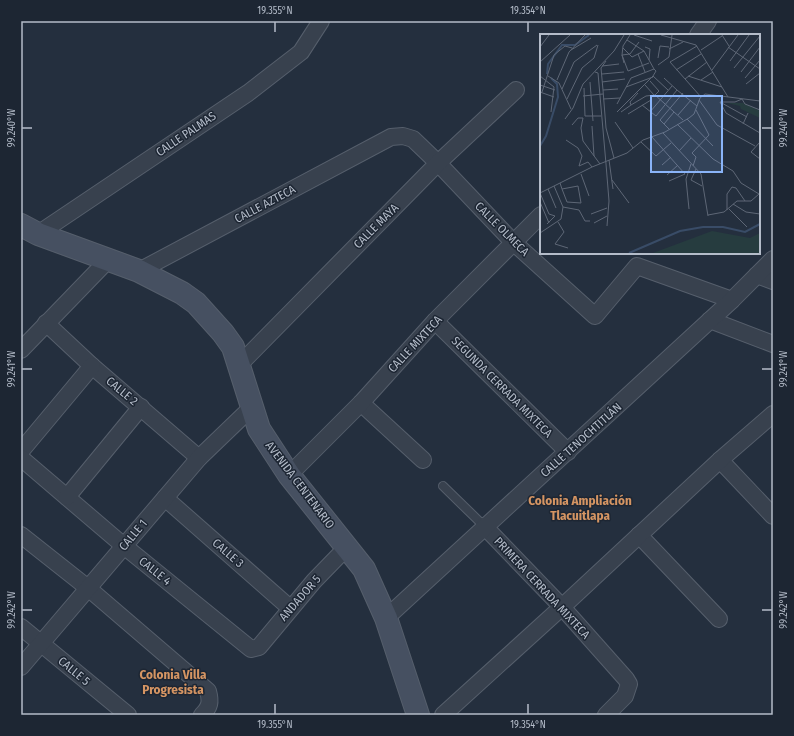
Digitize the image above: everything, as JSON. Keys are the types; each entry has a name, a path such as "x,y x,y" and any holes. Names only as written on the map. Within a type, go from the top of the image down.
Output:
{"main road":[{"name":"AVENIDA CENTENARIO","path":"29,230 139,271 182,293 196,303 223,333 233,347 251,408 259,429 289,475 364,569 386,618 418,715"}],"street":[{"name":"CALLE PALMAS","path":"29,230 265,79 301,52 321,21"},
{"path":"699,34 708,21"},
{"name":"CALLE MAYA","path":"239,365 438,163 516,90"},
{"name":"CALLE OLMECA","path":"391,137 403,136 413,139 438,163 513,242 595,316 637,266 732,300"},
{"name":"CALLE AZTECA","path":"139,271 391,137"},
{"name":"CALLE MIXTECA","path":"289,475 361,403 435,321 540,216"},
{"path":"21,350 109,259"},
{"name":"CALLE TENOCHTITLÁN","path":"386,618 484,526 568,452 732,300 773,259"},
{"path":"757,275 773,281"},
{"path":"710,320 773,344"},
{"name":"SEGUNDA CERRADA MIXTECA","path":"435,321 568,452"},
{"name":"CALLE 2","path":"46,323 92,366 199,458"},
{"path":"21,451 92,366"},
{"path":"361,403 423,460"},
{"path":"67,497 141,408"},
{"name":"CALLE 1","path":"21,668 199,458 251,408"},
{"path":"443,715 720,460 773,414"},
{"name":"CALLE 4","path":"21,458 124,546 251,649 255,649"},
{"path":"720,460 773,516"},
{"name":"CALLE 3","path":"165,498 290,608"},
{"name":"PRIMERA CERRADA MIXTECA","path":"484,526 562,607 626,679 629,684 625,696 606,715"},
{"path":"21,535 88,588 208,691 210,700 209,708 202,715"},
{"path":"640,535 719,619"},
{"name":"ANDADOR 5","path":"255,649 259,647 290,608 347,547"},
{"name":"CALLE 5","path":"21,627 118,712"}],"lane":[{"name":"PRIMERA CERRADA MIXTECA","path":"443,486 484,526"}],"district":[{"name":"Colonia Ampliación Tlacuitlapa","path":"580,508"},
{"name":"Colonia Villa Progresista","path":"173,682"}]}
